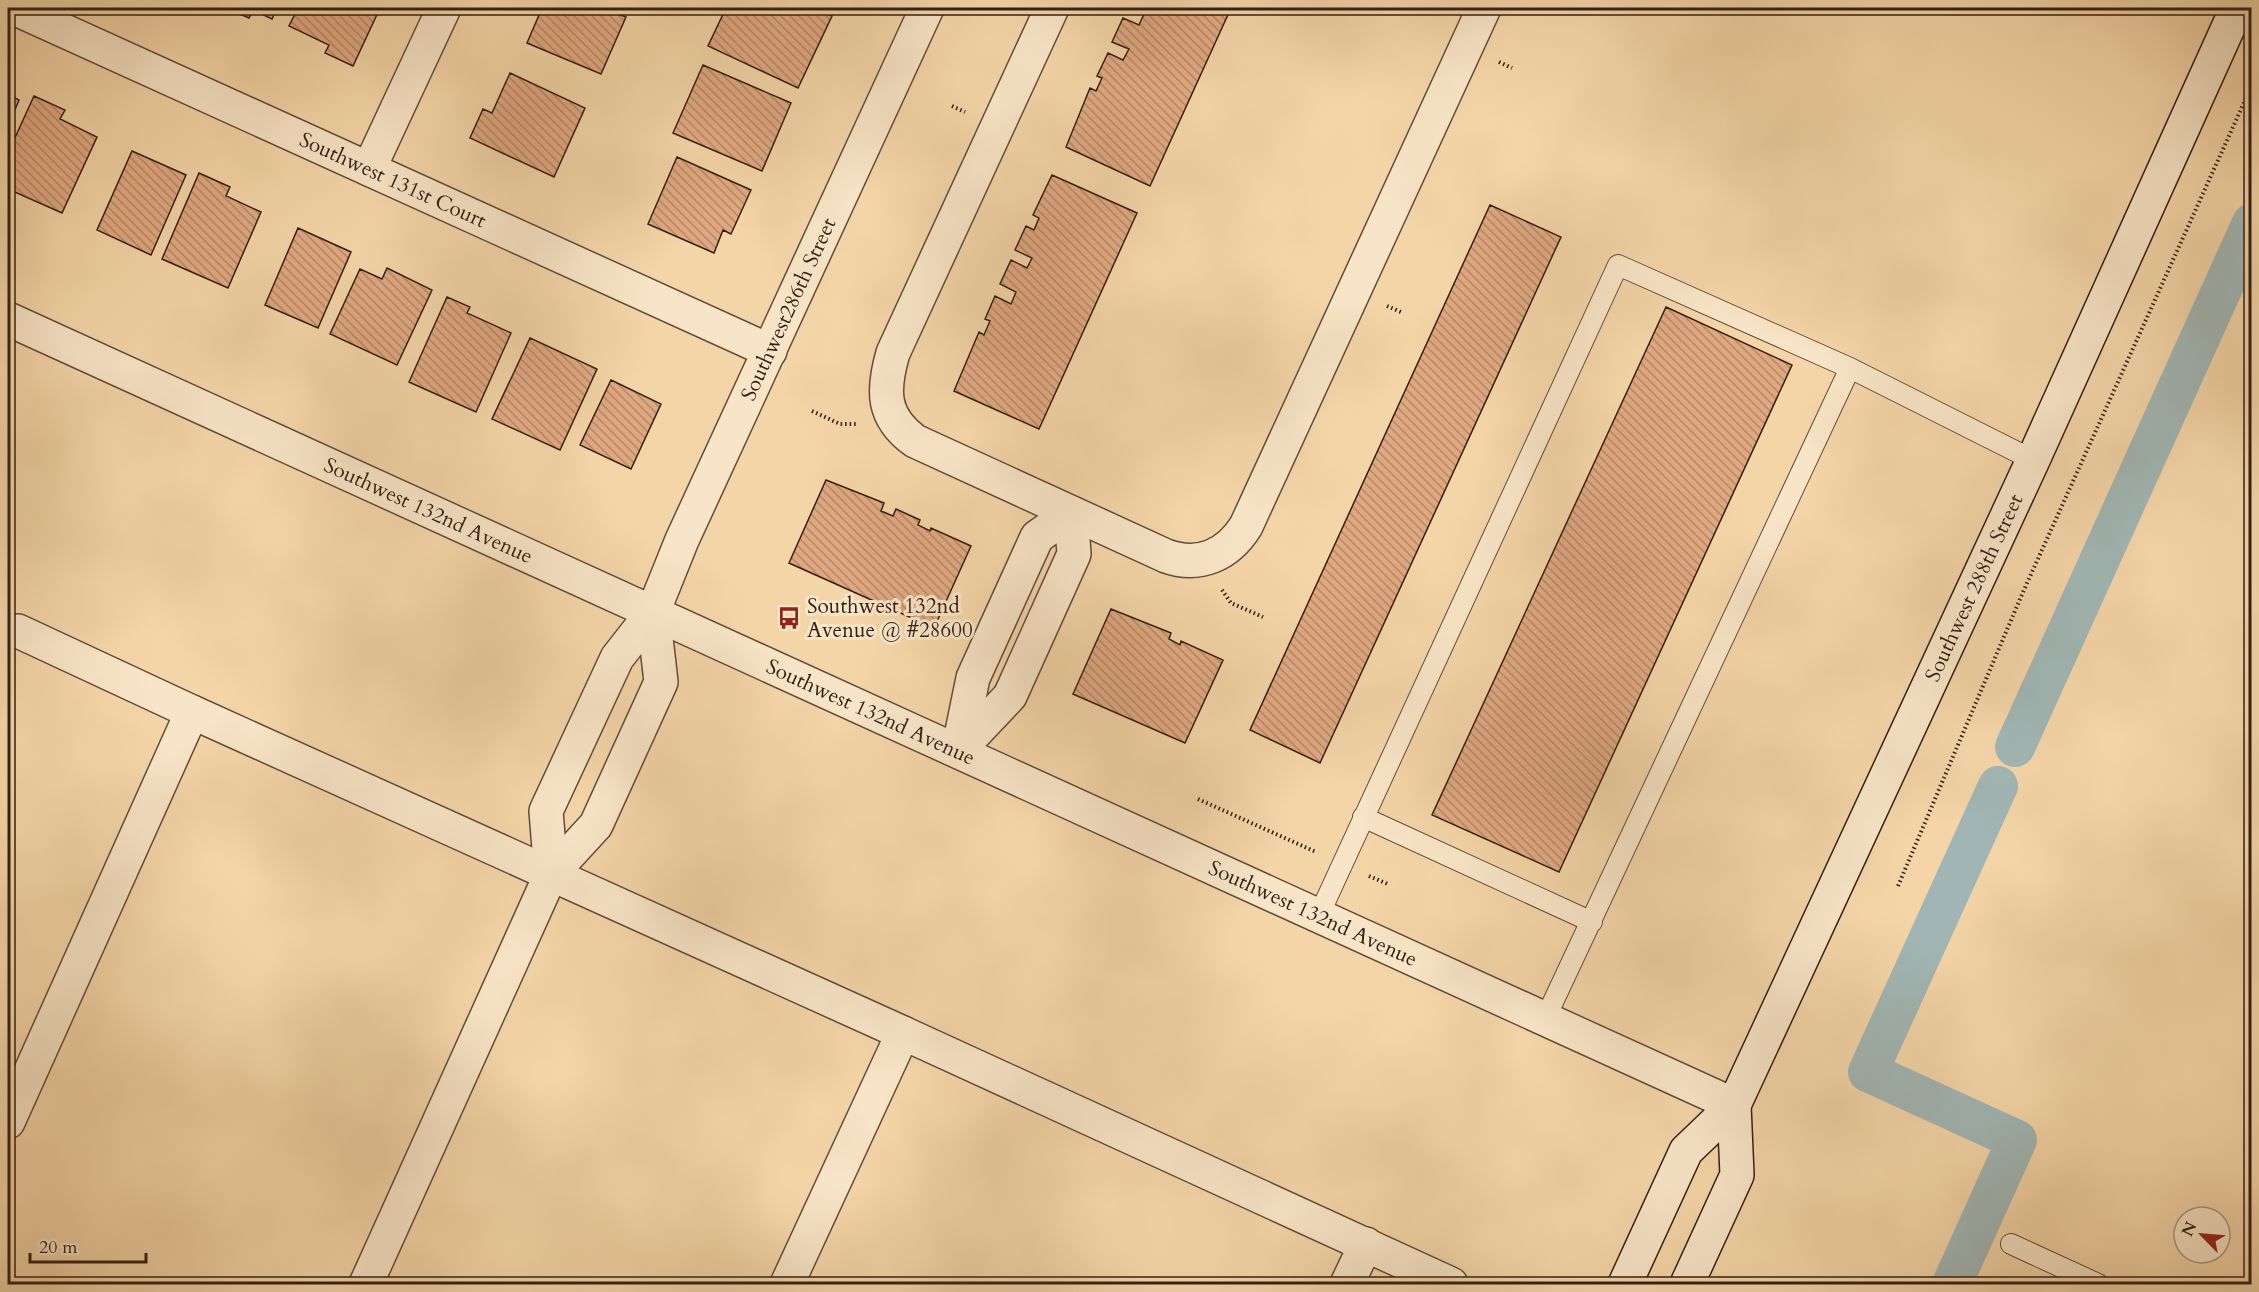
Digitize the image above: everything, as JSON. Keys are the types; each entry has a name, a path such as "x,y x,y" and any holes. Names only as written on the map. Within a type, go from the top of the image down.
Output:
{"street":[{"name":"Southwest 131st Court","path":"15,8 770,351"},
{"path":"369,170 444,8"},
{"name":"Southwest286th Street","path":"653,612 682,540 927,8"},
{"path":"1052,8 893,353 886,392 895,422 915,441 1166,556 1188,562 1214,556 1239,537 1484,8"},
{"name":"Southwest 288th Street","path":"1625,1284 1686,1152 1734,1104 2032,460 2237,8"},
{"name":"Southwest 132nd Avenue","path":"8,319 1734,1104"},
{"path":"958,751 1010,696 1074,554 1071,513"},
{"path":"551,874 546,811 617,658 653,612"},
{"path":"366,1284 551,874 596,825 661,682 653,612"},
{"path":"18,631 1451,1284"},
{"path":"8,1122 192,712"},
{"path":"787,1284 903,1033"},
{"name":"Southwest 288th Street","path":"1687,1284 1737,1175 1734,1104"},
{"path":"1347,1284 1366,1244"}],"lane":[{"path":"1319,915 1618,266 1850,368 2032,460"},
{"path":"1546,1017 1850,368"},
{"path":"1363,817 1592,922"},
{"path":"2011,1244 2098,1284"}],"path":[{"path":"1898,886 2023,592 2252,85"},
{"path":"812,411 840,424"},
{"path":"1231,603 1263,617"},
{"path":"1198,799 1388,884"}],"building":[{"path":"226,8 277,8 272,19 253,10 249,18"},
{"path":"298,8 380,8 353,66 325,53 329,45 289,26"},
{"path":"542,8 602,8 626,17 601,74 527,43"},
{"path":"726,8 814,8 832,16 798,88 708,46"},
{"path":"1128,8 1231,8 1150,186 1066,147 1090,88 1096,91 1102,78 1097,76 1108,53 1123,60 1129,49 1112,42 1123,18 1139,25 1144,14"},
{"path":"703,65 791,103 762,171 673,133"},
{"path":"510,73 585,108 554,177 470,138 483,109 492,113"},
{"path":"8,94 19,100 8,126"},
{"path":"34,96 65,110 60,119 97,137 62,213 8,189 8,153"},
{"path":"132,151 186,175 151,255 97,230"},
{"path":"677,157 751,190 731,234 723,230 714,253 648,224"},
{"path":"199,173 230,187 226,196 261,212 228,288 162,259"},
{"path":"1052,175 1137,213 1039,429 954,391 979,332 984,335 990,321 985,319 995,296 1011,304 1016,292 1000,284 1011,260 1027,268 1032,258 1015,250 1026,226 1034,230 1039,218 1033,215"},
{"path":"1490,205 1561,237 1320,763 1250,730"},
{"path":"298,228 351,252 318,328 265,305"},
{"path":"387,268 432,290 397,365 330,334 360,269 382,279"},
{"path":"447,297 470,307 467,313 511,333 476,412 409,382"},
{"path":"1666,307 1792,365 1559,872 1432,815"},
{"path":"530,338 597,369 560,450 492,419"},
{"path":"611,380 661,404 631,469 580,445"},
{"path":"826,480 884,503 881,511 893,516 896,509 920,520 918,525 930,531 931,528 971,546 934,628 789,563"},
{"path":"1111,609 1171,633 1169,639 1180,645 1181,641 1223,660 1185,743 1073,694"}],"waterway":[{"path":"2015,747 2252,223"},
{"path":"1952,1284 2017,1140 1868,1072 1998,786"}],"place":[{"name":"Southwest 132nd Avenue @ #28600","path":"789,618"}]}
